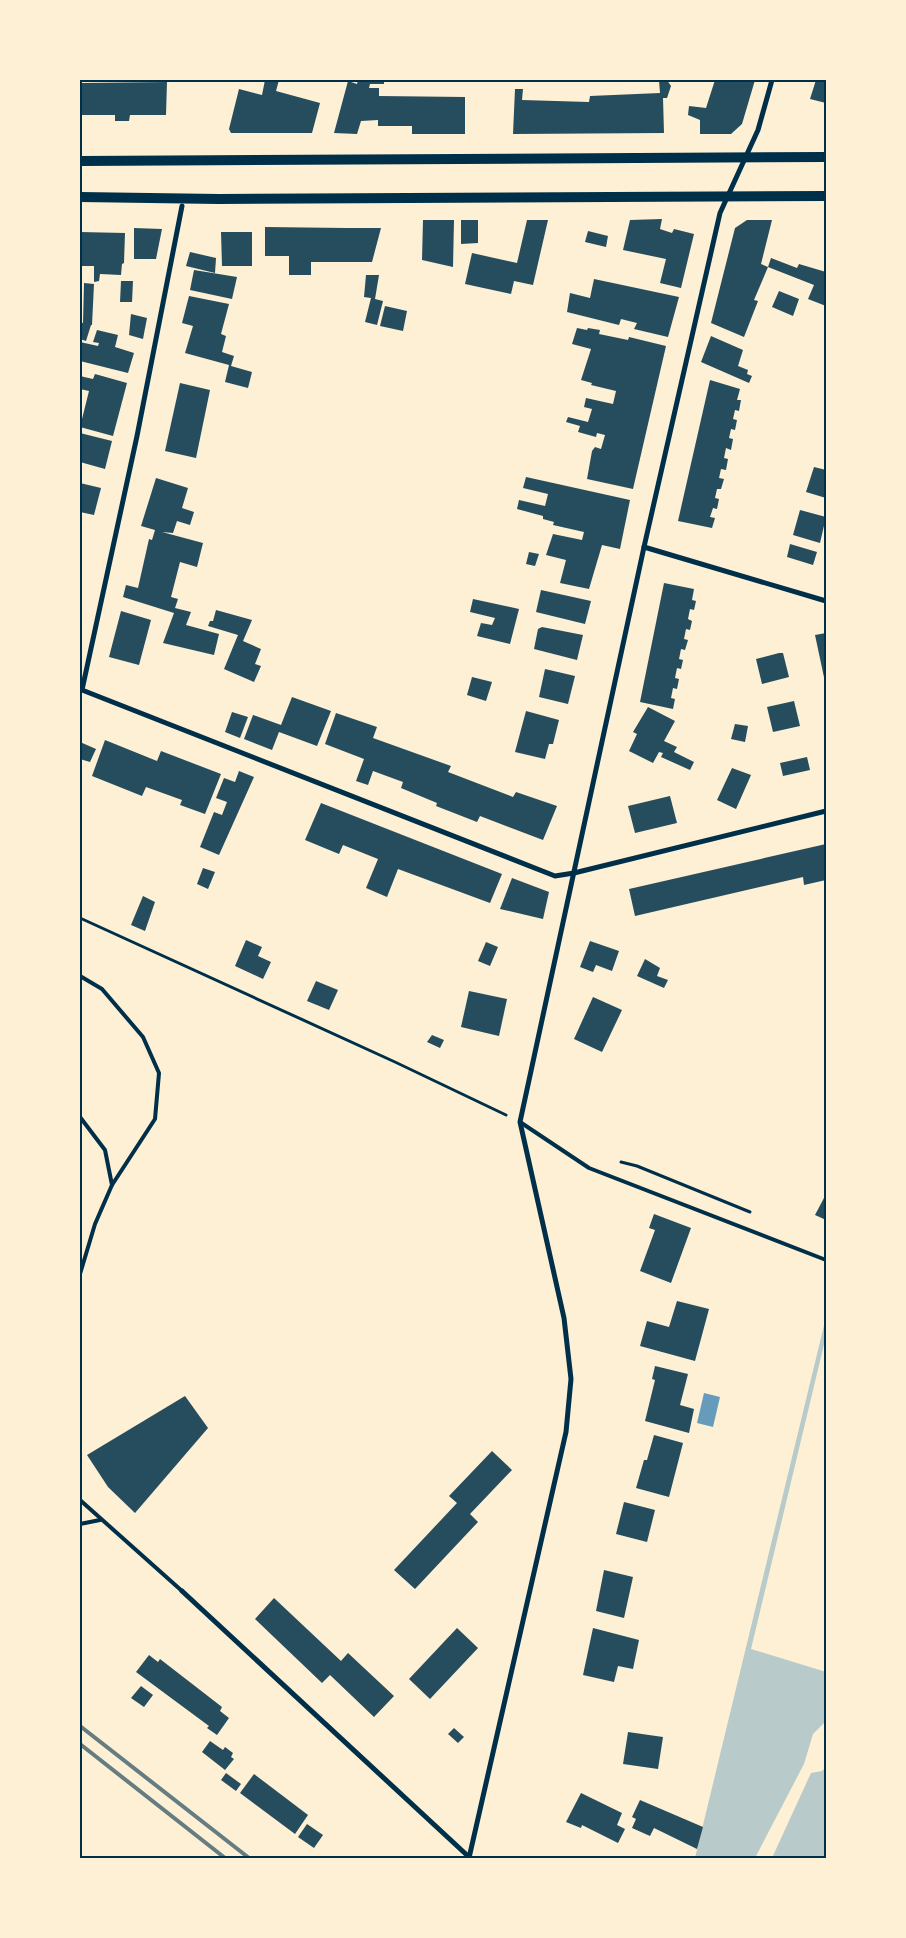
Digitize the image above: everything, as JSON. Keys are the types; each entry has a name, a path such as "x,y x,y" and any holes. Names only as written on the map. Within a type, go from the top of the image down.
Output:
{"main road":[{"path":"80,160 222,161 746,156 826,157"},
{"path":"80,197 229,199 826,196"}],"street":[{"path":"182,1591 469,1857 566,1432 571,1379 564,1318 520,1122 644,547 720,213 758,130 772,80"},
{"path":"182,206 137,436 82,690 555,876 574,874 826,811"},
{"path":"644,547 826,601"}],"lane":[{"path":"80,976 102,990 144,1037 159,1073 155,1119 112,1186 95,1224 80,1274"},
{"path":"80,1117 105,1150 112,1186"},
{"path":"520,1122 589,1168 826,1260"},
{"path":"80,1500 100,1520 182,1591"},
{"path":"80,1524 100,1520"}],"path":[{"path":"80,918 395,1062 520,1122"}],"shaded area":[{"path":"826,1317 826,1336 751,1649 826,1672 826,1721 813,1734 804,1764 755,1858 695,1858"},
{"path":"826,1767 826,1858 772,1858 811,1773 822,1771"}],"water":[{"path":"704,1393 720,1397 713,1427 697,1423"}],"building":[{"path":"265,80 279,80 276,91 320,103 312,133 231,133 229,129 239,89 262,95"},
{"path":"358,80 384,80 384,84 370,84 369,88 379,88 379,96 465,97 465,134 412,134 412,126 378,126 378,120 361,121 357,134 334,133 348,81 357,84"},
{"path":"659,80 667,80 671,86 667,98 663,98 664,133 513,134 515,89 523,89 522,100 589,102 590,96 660,93"},
{"path":"715,80 755,80 742,124 731,134 700,134 700,120 688,115 689,106 706,108"},
{"path":"816,80 826,80 826,103 810,99"},
{"path":"167,82 166,115 130,115 129,121 115,121 115,115 80,115 80,83"},
{"path":"662,219 660,229 672,233 674,229 694,234 681,288 660,283 666,259 623,250 630,220"},
{"path":"423,220 454,220 453,267 422,260"},
{"path":"461,220 478,220 478,243 461,244"},
{"path":"527,220 548,220 533,285 514,281 511,294 465,284 472,253 517,263"},
{"path":"747,220 772,220 761,264 768,267 754,300 758,301 744,337 711,323 735,228"},
{"path":"265,227 381,228 372,262 311,262 311,275 289,275 289,256 265,256"},
{"path":"134,228 162,229 156,259 134,259"},
{"path":"588,231 608,236 606,247 585,242"},
{"path":"80,232 125,233 124,263 122,264 121,275 100,274 99,281 94,282 94,266 80,266"},
{"path":"221,232 252,232 252,266 222,266"},
{"path":"190,252 216,258 215,273 186,266"},
{"path":"771,258 797,268 799,264 826,272 826,306 808,299 814,285 768,267"},
{"path":"194,270 237,277 232,299 190,290"},
{"path":"366,275 379,275 375,299 383,301 377,325 365,322 371,298 364,297"},
{"path":"594,279 679,297 668,337 634,329 637,323 621,319 619,325 567,312 570,293 590,298"},
{"path":"121,281 133,281 132,302 120,302"},
{"path":"84,283 94,284 92,325 86,341 80,339 80,322 83,323"},
{"path":"779,291 799,299 793,316 772,307"},
{"path":"189,296 229,304 221,334 226,336 222,352 234,356 231,366 252,372 248,388 225,382 229,365 185,353 193,326 182,323"},
{"path":"385,306 407,311 403,331 380,326"},
{"path":"131,314 147,318 143,339 129,335"},
{"path":"577,328 600,330 599,334 628,340 629,337 666,346 633,489 587,479 592,451 595,447 601,449 605,435 597,433 596,437 578,432 580,426 566,422 568,417 588,422 592,409 584,407 586,398 613,404 616,391 591,385 592,383 581,380 591,349 572,344"},
{"path":"97,330 118,335 115,347 134,353 128,373 80,361 80,342 98,346 99,343 93,342"},
{"path":"711,336 743,350 738,366 748,370 747,374 752,376 749,383 701,362"},
{"path":"95,374 127,383 113,436 80,427 89,391 80,389 80,376 93,379"},
{"path":"710,380 740,389 737,400 741,400 739,411 735,410 733,419 737,420 735,430 731,429 729,438 733,439 731,450 726,448 724,458 728,459 726,470 721,469 719,478 724,479 721,489 717,489 715,498 719,499 717,509 713,508 710,517 715,518 712,528 678,521"},
{"path":"180,383 210,390 196,458 165,451"},
{"path":"80,433 112,441 105,469 80,462"},
{"path":"814,467 826,470 826,498 806,492"},
{"path":"526,477 630,500 620,549 602,545 589,589 560,583 566,560 546,555 553,534 582,540 584,532 553,525 554,522 543,519 543,516 517,509 519,500 545,506 548,494 523,488"},
{"path":"156,478 188,488 182,508 194,512 190,525 177,521 173,533 162,532 203,543 197,567 180,562 171,597 178,599 175,608 191,612 186,625 219,634 214,655 163,643 174,613 123,597 126,585 138,588 149,539 152,540 155,530 141,526"},
{"path":"80,483 101,488 94,515 80,512"},
{"path":"800,510 826,517 820,543 793,535"},
{"path":"790,544 817,552 813,565 787,557"},
{"path":"529,552 539,554 535,566 526,564"},
{"path":"664,583 694,589 692,600 696,601 694,610 690,609 688,619 692,621 690,630 686,629 684,639 688,640 685,650 681,649 679,659 683,660 681,669 677,668 675,678 679,679 677,689 673,688 671,698 675,699 673,709 640,702"},
{"path":"541,590 591,601 585,624 536,612"},
{"path":"473,599 519,609 510,644 477,636 481,623 492,625 495,618 470,612"},
{"path":"216,610 252,620 243,641 261,649 255,664 261,666 254,682 224,669 238,635 208,626 210,621 213,621"},
{"path":"121,611 151,620 139,665 109,657"},
{"path":"542,627 583,635 577,660 534,649 538,629"},
{"path":"826,633 826,682 825,682 815,635"},
{"path":"783,653 789,677 762,684 756,659"},
{"path":"545,669 575,676 568,704 539,697"},
{"path":"472,677 492,682 486,701 467,695"},
{"path":"292,697 331,711 317,746 279,732 272,750 244,739 253,715 281,725"},
{"path":"794,701 800,726 773,732 767,707"},
{"path":"648,707 675,721 664,741 677,747 674,752 694,762 690,770 661,757 663,753 659,752 653,763 629,751 637,734 633,732"},
{"path":"526,711 559,720 553,744 549,744 545,759 515,752"},
{"path":"232,712 248,717 240,738 225,732"},
{"path":"336,713 377,727 373,738 451,766 448,772 513,797 516,792 557,806 543,840 480,816 477,822 436,806 437,803 401,788 403,782 373,771 368,785 356,781 364,759 325,744"},
{"path":"735,724 748,726 745,742 731,739"},
{"path":"105,740 157,761 161,751 221,774 205,814 180,805 182,800 146,787 142,796 92,776"},
{"path":"80,742 96,749 90,762 80,759"},
{"path":"807,757 810,770 783,776 780,763"},
{"path":"732,768 751,775 736,809 717,800"},
{"path":"239,771 254,777 219,855 200,847 214,812 222,815 227,802 216,798 224,778 235,782"},
{"path":"670,796 677,823 635,833 628,806"},
{"path":"321,803 502,874 490,903 398,869 387,897 366,888 378,859 343,845 339,854 305,840"},
{"path":"826,844 826,880 804,885 803,877 635,916 629,889"},
{"path":"203,868 215,872 208,889 197,884"},
{"path":"512,878 549,892 543,919 500,909"},
{"path":"143,896 155,902 145,931 131,925"},
{"path":"246,940 262,947 258,956 271,962 263,979 235,966"},
{"path":"590,941 619,951 612,971 596,965 593,972 580,967"},
{"path":"486,942 498,947 490,966 478,961"},
{"path":"645,959 660,968 657,976 668,980 664,988 637,976"},
{"path":"316,981 338,990 329,1010 307,1001"},
{"path":"469,991 507,999 499,1036 461,1027"},
{"path":"593,997 622,1010 602,1052 574,1039"},
{"path":"432,1035 444,1040 440,1048 427,1042"},
{"path":"826,1196 826,1220 815,1215"},
{"path":"654,1214 691,1228 671,1283 640,1271 655,1230 649,1228"},
{"path":"677,1301 709,1309 695,1361 640,1346 647,1321 669,1327"},
{"path":"655,1366 688,1374 680,1405 694,1409 689,1433 645,1421 655,1380 652,1379"},
{"path":"185,1396 208,1428 135,1513 108,1487 87,1455"},
{"path":"654,1435 683,1443 669,1497 636,1488"},
{"path":"492,1451 512,1470 470,1514 478,1522 415,1589 394,1570 457,1503 449,1496"},
{"path":"624,1502 655,1510 647,1542 616,1534"},
{"path":"604,1570 633,1577 624,1618 596,1611"},
{"path":"274,1598 341,1661 348,1653 394,1696 374,1717 330,1675 322,1683 255,1619"},
{"path":"457,1628 478,1648 430,1699 409,1679"},
{"path":"593,1628 639,1640 633,1669 618,1666 614,1682 583,1675"},
{"path":"149,1655 158,1662 160,1659 222,1707 220,1711 229,1718 217,1735 207,1728 209,1726 136,1672"},
{"path":"141,1686 153,1695 144,1707 131,1698"},
{"path":"454,1728 464,1737 458,1743 448,1734"},
{"path":"628,1732 663,1737 658,1769 623,1764"},
{"path":"210,1741 223,1750 225,1747 233,1753 231,1757 234,1759 225,1770 202,1752"},
{"path":"226,1773 241,1784 236,1791 221,1780"},
{"path":"254,1774 308,1815 295,1834 240,1793"},
{"path":"581,1793 622,1813 617,1825 625,1829 618,1843 582,1825 581,1828 566,1822"},
{"path":"640,1800 703,1827 697,1849 654,1828 650,1836 632,1828 636,1819 632,1817"},
{"path":"307,1824 323,1835 314,1848 298,1837"}],"railway":[{"path":"80,1726 249,1858"},
{"path":"80,1744 225,1858"}]}
